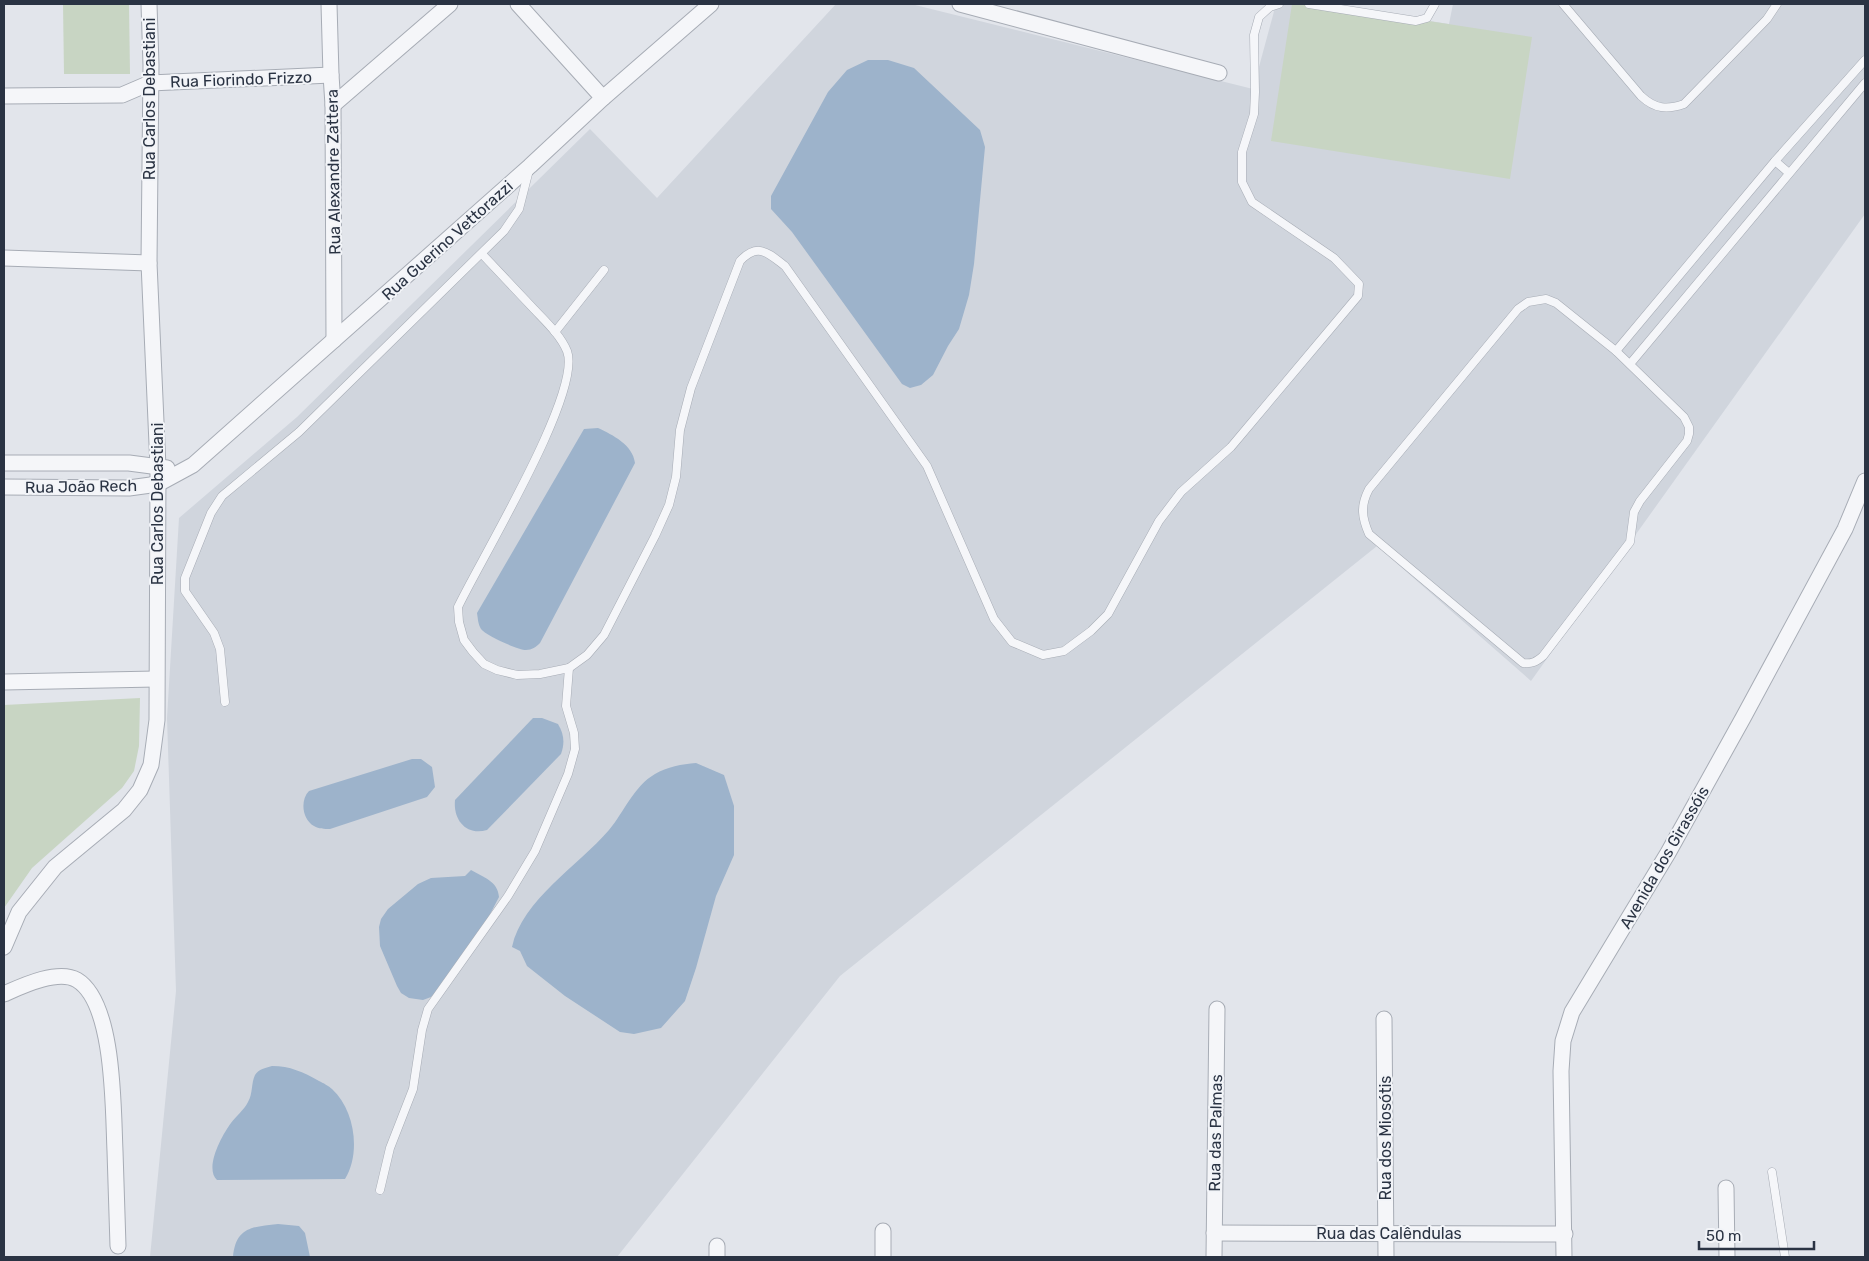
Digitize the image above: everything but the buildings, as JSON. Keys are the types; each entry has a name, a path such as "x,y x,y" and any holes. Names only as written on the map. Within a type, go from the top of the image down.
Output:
{"street":[{"name":"Rua Carlos Debastiani","path":"4,947 19,912 55,867 124,810 140,790 151,765 157,720 158,467 149,263 149,4"},
{"name":"Rua Alexandre Zattera","path":"329,4 333,105 334,340"},
{"path":"333,105 450,4"},
{"path":"518,4 603,98"},
{"name":"Rua Guerino Vettorazzi","path":"158,484 193,465 530,166 603,98 711,4"},
{"path":"960,4 1219,73"},
{"name":"Rua Fiorindo Frizzo","path":"4,96 122,95 150,82 331,75"},
{"path":"4,258 149,263"},
{"name":"Rua João Rech","path":"4,464 129,463 158,467"},
{"path":"158,467 180,471"},
{"name":"Avenida dos Girassóis","path":"1564,1257 1561,1071 1563,1041 1572,1012 1668,853 1845,529 1865,481"},
{"name":"Rua João Rech","path":"4,487 129,488 158,484"},
{"path":"4,682 156,679"},
{"path":"4,994 38,980 60,977 76,980 89,991 100,1016 112,1069 118,1246"},
{"name":"Rua das Palmas","path":"1214,1257 1217,1009"},
{"name":"Rua dos Miosótis","path":"1384,1019 1386,1257"},
{"path":"1726,1188 1727,1257"},
{"path":"882,1257 883,1231"},
{"name":"Rua das Calêndulas","path":"1214,1233 1565,1234"}],"lane":[{"path":"482,254 556,332 568,353 567,376 559,406 545,441 458,608 459,622 464,640 484,664 497,670 517,675 540,674 569,668 587,655 604,636 669,506 676,478 680,430 691,388 740,261 747,254 755,251 769,253 785,266 927,466 994,619 1012,642 1042,655 1064,651 1091,631 1108,614 1159,521 1181,492 1231,447 1358,296 1359,284 1334,258 1252,202 1242,182 1242,152 1254,114 1254,35 1259,16 1270,7 1279,4"},
{"path":"1309,4 1416,21 1427,18 1435,4"},
{"path":"1563,4 1641,96 1650,104 1661,108 1673,108 1684,104 1767,19 1777,4"},
{"path":"1616,351 1775,161 1865,60"},
{"path":"1630,364 1865,83"},
{"path":"1775,161 1789,173"},
{"path":"225,702 220,649 214,632 185,591 186,578 212,513 222,496 299,432 504,231 519,208 530,166"},
{"path":"556,332 604,270"},
{"path":"1546,299 1556,303 1630,364 1684,417 1690,427 1690,434 1682,449 1640,500 1634,512 1630,542 1543,656 1536,662 1523,663 1369,534 1362,519 1365,497 1369,489 1518,309 1528,302 1546,299"},
{"path":"380,1190 390,1148 414,1089 422,1030 428,1009 508,896 535,851 568,774 575,749 574,733 566,706 569,668"},
{"path":"1772,1172 1785,1257"}],"shaded area":[{"path":"836,4 911,4 1253,89 1276,4 1320,4 1449,24 1453,4 1865,4 1865,214 1531,681 1377,546 840,976 617,1257 150,1257 176,991 167,718 179,518 297,417 590,129 657,198"}],"green space":[{"path":"63,4 129,4 130,74 64,74"},
{"path":"1292,4 1318,4 1532,37 1510,179 1271,141"},
{"path":"140,698 139,746 134,771 122,788 32,868 4,908 4,705"}],"water":[{"path":"868,60 888,60 914,68 980,130 985,147 974,264 969,295 959,329 933,375 921,385 910,388 902,384 792,232 771,209 771,196 828,92 847,70"},
{"path":"598,428 621,441 630,451 635,463 540,643 534,648 526,650 509,645 481,629 477,613 584,429"},
{"path":"533,718 542,718 558,724 562,731 563,739 561,754 487,830 473,831 462,825 456,814 455,800"},
{"path":"412,759 421,759 432,767 435,787 427,797 330,829 316,827 307,819 303,804 309,791"},
{"path":"696,763 724,775 734,806 734,855 716,896 685,1001 661,1028 634,1034 620,1032 565,996 527,966 520,951 512,947 518,930 527,914 553,884 609,830 641,785 664,769"},
{"path":"471,870 493,883 499,897 474,945 440,987 431,997 423,1000 409,998 401,993 397,986 380,946 379,927 381,919 388,909 418,884 431,878 465,876"},
{"path":"272,1066 291,1068 307,1075 332,1089 340,1098 350,1120 354,1145 350,1169 345,1179 217,1180 212,1168 219,1143 231,1123 248,1102 255,1075 260,1070"},
{"path":"278,1224 299,1226 305,1233 310,1257 233,1257 238,1240 247,1230"}]}
